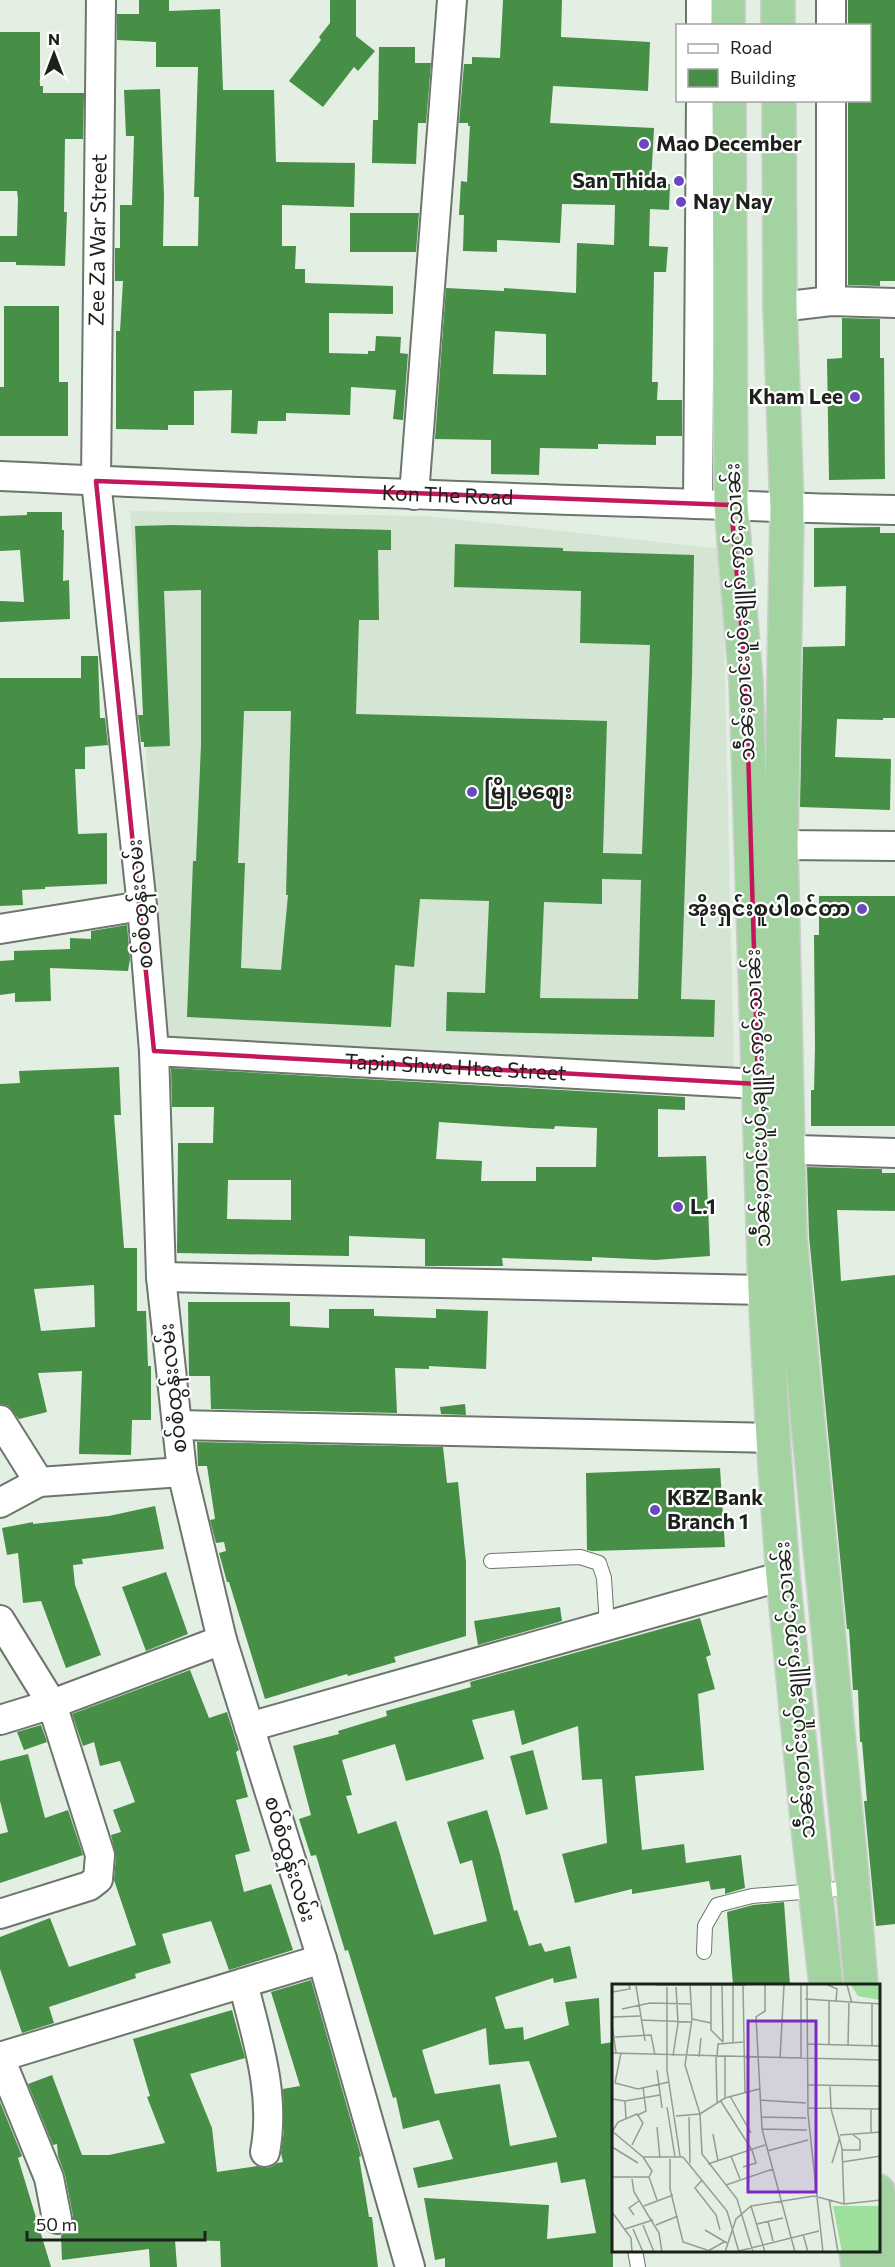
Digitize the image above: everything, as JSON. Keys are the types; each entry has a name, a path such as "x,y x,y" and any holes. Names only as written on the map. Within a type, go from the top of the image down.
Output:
{"highway":[{"path":"728,0 728,24"},
{"path":"778,0 778,24"},
{"name":"သဵႅၼ်ႈတၢင်းပူဝ်ႇၶျူၵ်ႉဢွင်ႇသၢၼ်း","path":"729,102 731,505 746,681 758,1084 774,1150 790,1237 861,1984"},
{"name":"သဵႅၼ်ႈတၢင်းပူဝ်ႇၶျူၵ်ႉဢွင်ႇသၢၼ်း","path":"778,102 780,307 787,509 774,1150 765,1290 772,1438 783,1576 826,1984"},
{"path":"880,2204 885,2267"},
{"path":"856,2252 858,2267"}],"street":[{"name":"Zee Za War Street","path":"96,480 101,0"},
{"path":"414,495 452,0"},
{"path":"701,0 701,24"},
{"path":"831,0 831,24"},
{"path":"698,504 701,102"},
{"path":"831,102 831,302"},
{"path":"780,307 831,302 895,303"},
{"name":"Kon The Road","path":"0,476 414,495 731,505 787,509 895,510"},
{"name":"စဝ်စံထွန်းလမ်း","path":"96,480 142,906 153,1051 160,1277 182,1472 222,1640 321,1959 410,2267"},
{"path":"781,844 895,846"},
{"path":"0,929 142,906"},
{"name":"Tapin Shwe Htee Street","path":"153,1051 758,1084"},
{"path":"774,1150 895,1153"},
{"path":"160,1277 765,1290"},
{"path":"0,1420 39,1482"},
{"path":"177,1425 772,1438"},
{"path":"0,1503 39,1482 182,1472"},
{"path":"249,1727 783,1576"},
{"path":"0,1620 52,1704 100,1855 98,1879 89,1886 0,1914"},
{"path":"0,1720 52,1704 222,1640"},
{"path":"57,2219 49,2178 0,2058 321,1959"},
{"path":"243,1983 263,2061 270,2127 265,2152"}],"lane":[{"path":"491,1562 580,1557 598,1563 604,1578 607,1626"},
{"path":"704,1952 705,1926 717,1905 752,1896 853,1888"},
{"path":"635,2252 638,2267"}],"highlighted area":[{"path":"96,481 731,505 746,681 758,1084 154,1051"}],"shaded area":[{"path":"130,511 428,516 722,549 734,1070 165,1045"}],"building":[{"path":"139,0 169,0 169,11 220,9 223,90 274,90 276,162 355,163 354,207 282,205 282,246 296,246 295,269 305,269 305,283 393,286 393,314 329,313 329,353 368,354 368,351 375,351 376,336 401,337 400,353 408,354 403,420 393,419 396,390 351,387 350,415 286,413 286,421 258,421 257,434 231,433 232,390 194,391 194,425 168,425 168,430 116,429 116,331 120,331 123,281 115,281 115,248 120,248 120,205 132,205 134,136 126,136 124,90 160,89 164,196 163,246 198,246 199,197 194,197 198,67 156,67 156,42 117,40 117,14 139,14"},
{"path":"330,0 356,0 356,36 375,51 358,71 354,67 323,107 289,81 321,40 319,37 330,23"},
{"path":"503,0 562,0 561,37 650,42 648,91 553,86 550,123 654,128 651,183 670,184 669,210 650,209 649,246 668,247 666,272 654,272 652,382 658,382 657,400 682,400 682,436 656,436 656,445 598,444 598,449 540,448 539,475 491,474 491,440 435,439 446,288 504,291 504,288 576,293 577,243 614,245 615,205 562,204 560,243 497,240 497,252 463,251 464,215 459,215 461,181 467,182 470,126 468,123 459,123 464,64 472,64 472,57 500,58","holes":["495,331 546,334 546,375 493,374"]},
{"path":"848,0 895,0 895,281 880,281 880,286 848,285 848,102 871,102 871,24 848,24"},
{"path":"0,32 40,32 40,86 43,86 43,93 84,93 83,139 65,139 64,212 67,212 65,266 16,265 16,262 0,262 0,236 17,236 18,199 17,191 0,191"},
{"path":"379,47 415,47 415,63 431,63 426,123 418,123 416,164 372,163 373,120 378,120"},
{"path":"350,213 419,213 416,252 350,252"},
{"path":"4,306 59,306 59,382 68,382 68,436 0,436 0,387 4,387"},
{"path":"842,318 880,319 880,358 884,358 885,479 829,480 827,359 842,358"},
{"path":"27,512 62,512 63,581 69,580 70,619 0,622 0,601 24,602 20,550 0,551 0,516 27,515"},
{"path":"135,526 391,530 391,550 378,550 379,620 359,620 356,714 607,721 603,853 642,854 650,645 580,643 581,591 454,587 455,544 563,548 563,551 694,555 681,999 715,1000 714,1037 446,1031 447,992 485,993 489,901 420,899 414,967 395,965 391,1027 187,1017 193,861 196,861 201,745 201,590 164,591 170,746 144,747 144,742 141,742 138,715 143,715","holes":["244,711 291,711 286,895 288,895 281,970 241,968 245,863 238,863","602,879 641,880 638,999 540,998 544,902 602,904"]},
{"path":"880,527 880,533 895,533 895,718 837,719 835,757 891,759 890,810 800,807 803,647 845,646 846,586 814,587 814,528"},
{"path":"81,656 98,656 100,718 105,718 108,745 85,747 85,769 75,769 78,834 107,833 107,884 22,890 23,905 0,906 0,678 81,678"},
{"path":"819,896 895,896 895,1126 811,1126 811,1090 814,1090 815,1047 814,935 819,935"},
{"path":"127,925 130,959 128,971 50,968 51,1001 15,1002 15,993 0,995 0,961 14,960 14,951 70,949 70,938 91,939 91,931"},
{"path":"119,1067 121,1115 114,1115 124,1248 137,1248 137,1311 146,1311 148,1366 151,1366 151,1420 132,1420 131,1455 79,1454 82,1371 38,1373 47,1412 19,1419 8,1406 0,1404 0,1084 20,1083 19,1071","holes":["94,1285 95,1327 41,1331 34,1289"]},
{"path":"171,1068 685,1097 685,1110 658,1109 658,1157 706,1156 710,1256 655,1260 592,1257 592,1261 502,1258 503,1266 425,1266 425,1239 349,1236 349,1256 177,1253 178,1143 213,1143 214,1107 172,1107","holes":["439,1122 554,1129 555,1126 597,1128 596,1167 536,1167 536,1181 481,1181 482,1161 436,1159","228,1180 291,1180 291,1220 227,1219"]},
{"path":"807,1167 882,1169 882,1173 895,1173 895,1211 837,1210 841,1281 895,1275 895,1924 876,1926 864,1801 867,1801 862,1742 860,1742 858,1690 853,1690 849,1629 847,1629 809,1236"},
{"path":"188,1302 290,1302 290,1326 329,1328 329,1309 374,1309 374,1316 436,1318 436,1309 488,1311 486,1369 429,1366 429,1369 395,1368 397,1413 211,1409 210,1376 189,1376"},
{"path":"465,1404 466,1415 441,1414 440,1407"},
{"path":"197,1442 443,1447 447,1483 458,1482 466,1562 466,1636 394,1657 396,1662 265,1699 219,1553 226,1551 224,1542 216,1543 210,1520 215,1519 207,1466 198,1466"},
{"name":"KBZ Bank Branch 1","path":"720,1468 725,1547 587,1550 586,1473"},
{"path":"155,1506 164,1549 82,1559 83,1564 73,1565 75,1585 101,1655 66,1668 41,1601 23,1603 18,1553 7,1555 2,1528 33,1522 33,1524 109,1516"},
{"path":"166,1572 188,1634 146,1651 122,1587"},
{"path":"560,1607 562,1621 478,1645 474,1621"},
{"path":"700,1618 711,1655 706,1657 715,1689 698,1694 704,1770 635,1776 642,1850 684,1844 686,1863 741,1855 745,1888 725,1894 725,1888 711,1890 709,1881 632,1894 632,1889 575,1903 562,1854 607,1843 602,1779 582,1780 578,1726 522,1745 514,1710 472,1720 484,1759 406,1781 395,1744 342,1760 352,1795 346,1796 358,1834 396,1821 434,1935 487,1921 472,1860 460,1864 447,1822 487,1810 514,1911 517,1910 529,1946 541,1943 545,1952 570,1946 577,1978 554,1983 553,1978 495,1997 505,2029 523,2027 524,2040 569,2025 565,2002 599,1998 601,2044 612,2042 613,2267 445,2267 445,2258 435,2260 424,2198 549,2205 547,2239 596,2233 585,2179 561,2183 557,2162 418,2188 413,2168 453,2159 439,2120 403,2129 396,2097 393,2098 348,1950 345,1951 316,1855 311,1856 299,1819 311,1815 293,1746 339,1734 338,1731 387,1716 386,1711 471,1687 470,1682","holes":["486,2028 489,2065 529,2061 557,2137 510,2146 500,2084 435,2094 422,2050"]},
{"path":"190,1670 209,1718 227,1712 239,1750 236,1752 248,1797 236,1800 250,1851 235,1855 244,1892 271,1884 293,1950 229,1970 211,1921 162,1934 171,1963 135,1974 136,1978 49,2007 54,2023 22,2033 0,1969 0,1937 50,1918 69,1967 136,1945 114,1880 116,1856 111,1835 121,1832 113,1810 135,1802 120,1761 100,1766 94,1742 83,1746 72,1714"},
{"path":"41,1725 47,1742 24,1750 17,1732"},
{"path":"533,1750 548,1809 526,1815 510,1756"},
{"path":"28,1754 45,1818 68,1810 83,1855 0,1883 0,1834 8,1832 0,1801 0,1761"},
{"path":"784,1902 790,1984 733,1984 727,1912 753,1905"},
{"path":"311,1980 361,2156 359,2157 369,2217 372,2217 378,2267 221,2267 220,2241 175,2240 177,2267 150,2267 149,2249 62,2260 61,2235 67,2232 72,2225 73,2216 57,2144 53,2145 28,2084 52,2075 82,2155 109,2155 165,2143 147,2097 150,2096 133,2039 232,2010 245,2058 190,2074 212,2128 217,2172 257,2166 271,2167 283,2162 281,2153 284,2131 283,2089 300,2086 271,1992"},
{"path":"0,2102 22,2156 18,2158 51,2267 0,2267"}],"place":[{"name":"Mao December","path":"644,144"},
{"name":"San Thida","path":"679,181"},
{"name":"Nay Nay","path":"681,202"},
{"name":"Kham Lee","path":"855,397"},
{"name":"မြို့မဈေး","path":"472,792"},
{"name":"အိုးရှင်းစူပါစင်တာ","path":"862,909"},
{"name":"L.1","path":"678,1207"},
{"name":"KBZ Bank Branch 1","path":"655,1510"}]}
